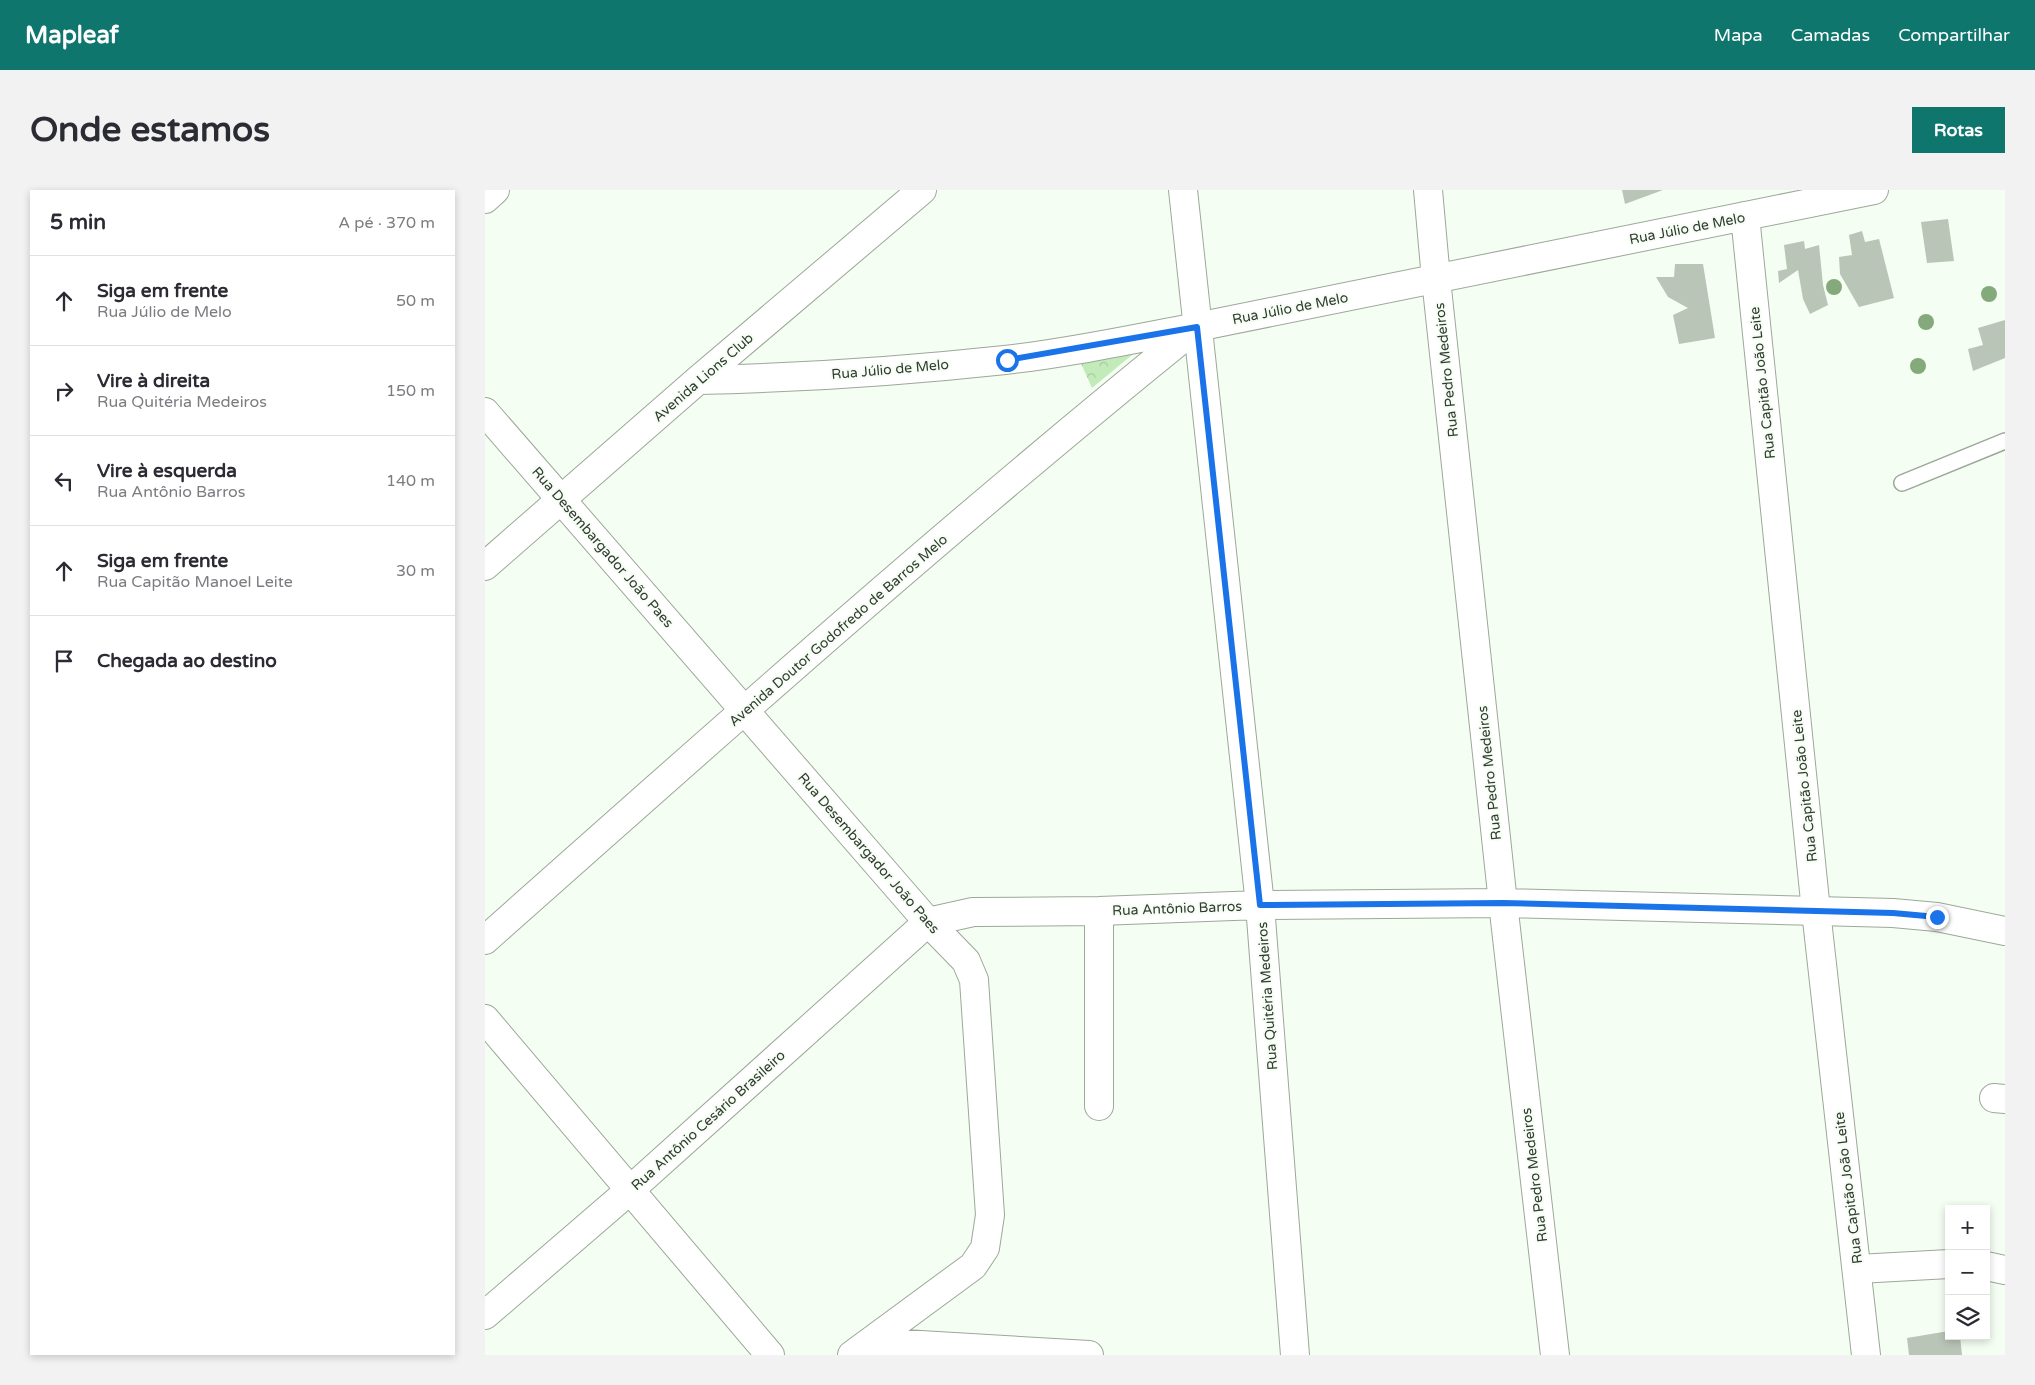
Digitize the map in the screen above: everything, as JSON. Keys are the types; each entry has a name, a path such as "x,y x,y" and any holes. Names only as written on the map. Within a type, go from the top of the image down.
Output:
{"street":[{"path":"485,199 495,190"},
{"name":"Avenida Lions Club","path":"485,566 698,380 922,190"},
{"name":"Rua Quitéria Medeiros","path":"1183,190 1260,905 1295,1355"},
{"name":"Rua Pedro Medeiros","path":"1428,190 1503,903 1555,1355"},
{"name":"Rua Júlio de Melo","path":"698,380 787,378 1007,360 1197,327 1874,190"},
{"name":"Rua Capitão João Leite","path":"1745,216 1816,911 1858,1269 1866,1355"},
{"name":"Avenida Doutor Godofredo de Barros Melo","path":"485,940 744,710 1088,415 1197,327"},
{"name":"Rua Desembargador João Paes","path":"485,412 928,922 966,961 974,980 990,1215 985,1248 973,1266 861,1348"},
{"name":"Rua Antônio Barros","path":"928,922 973,912 1099,911 1260,905 1503,903 1893,913 1937,917 2005,931"},
{"path":"1099,911 1099,1106"},
{"name":"Rua Antônio Cesário Brasileiro","path":"485,1316 629,1190 928,922"},
{"path":"485,1018 770,1355"},
{"path":"1858,1269 1945,1264"},
{"path":"1990,1267 2005,1270"},
{"path":"861,1348 1089,1355"}],"lane":[{"path":"1902,483 2005,441"}],"green space":[{"path":"1138,350 1092,388 1079,359"}],"building":[{"path":"1622,190 1663,190 1625,204"},
{"path":"1948,219 1954,261 1927,263 1921,222"},
{"path":"1862,231 1865,242 1879,239 1894,298 1859,307 1840,274 1839,257 1852,255 1849,235"},
{"path":"1804,241 1805,249 1819,245 1823,285 1828,305 1810,314 1803,299 1798,270 1779,283 1778,271 1787,269 1784,245"},
{"path":"1675,264 1703,264 1715,338 1679,344 1673,315 1688,308 1668,297 1656,277 1674,277"},
{"path":"2005,320 2005,358 1973,371 1968,349 1983,345 1978,328"},
{"path":"1945,1332 1945,1340 1960,1340 1962,1355 1909,1355 1907,1338"}],"route":[{"path":"1007,360 1197,327 1260,905 1503,903 1893,913 1937,917"}]}
